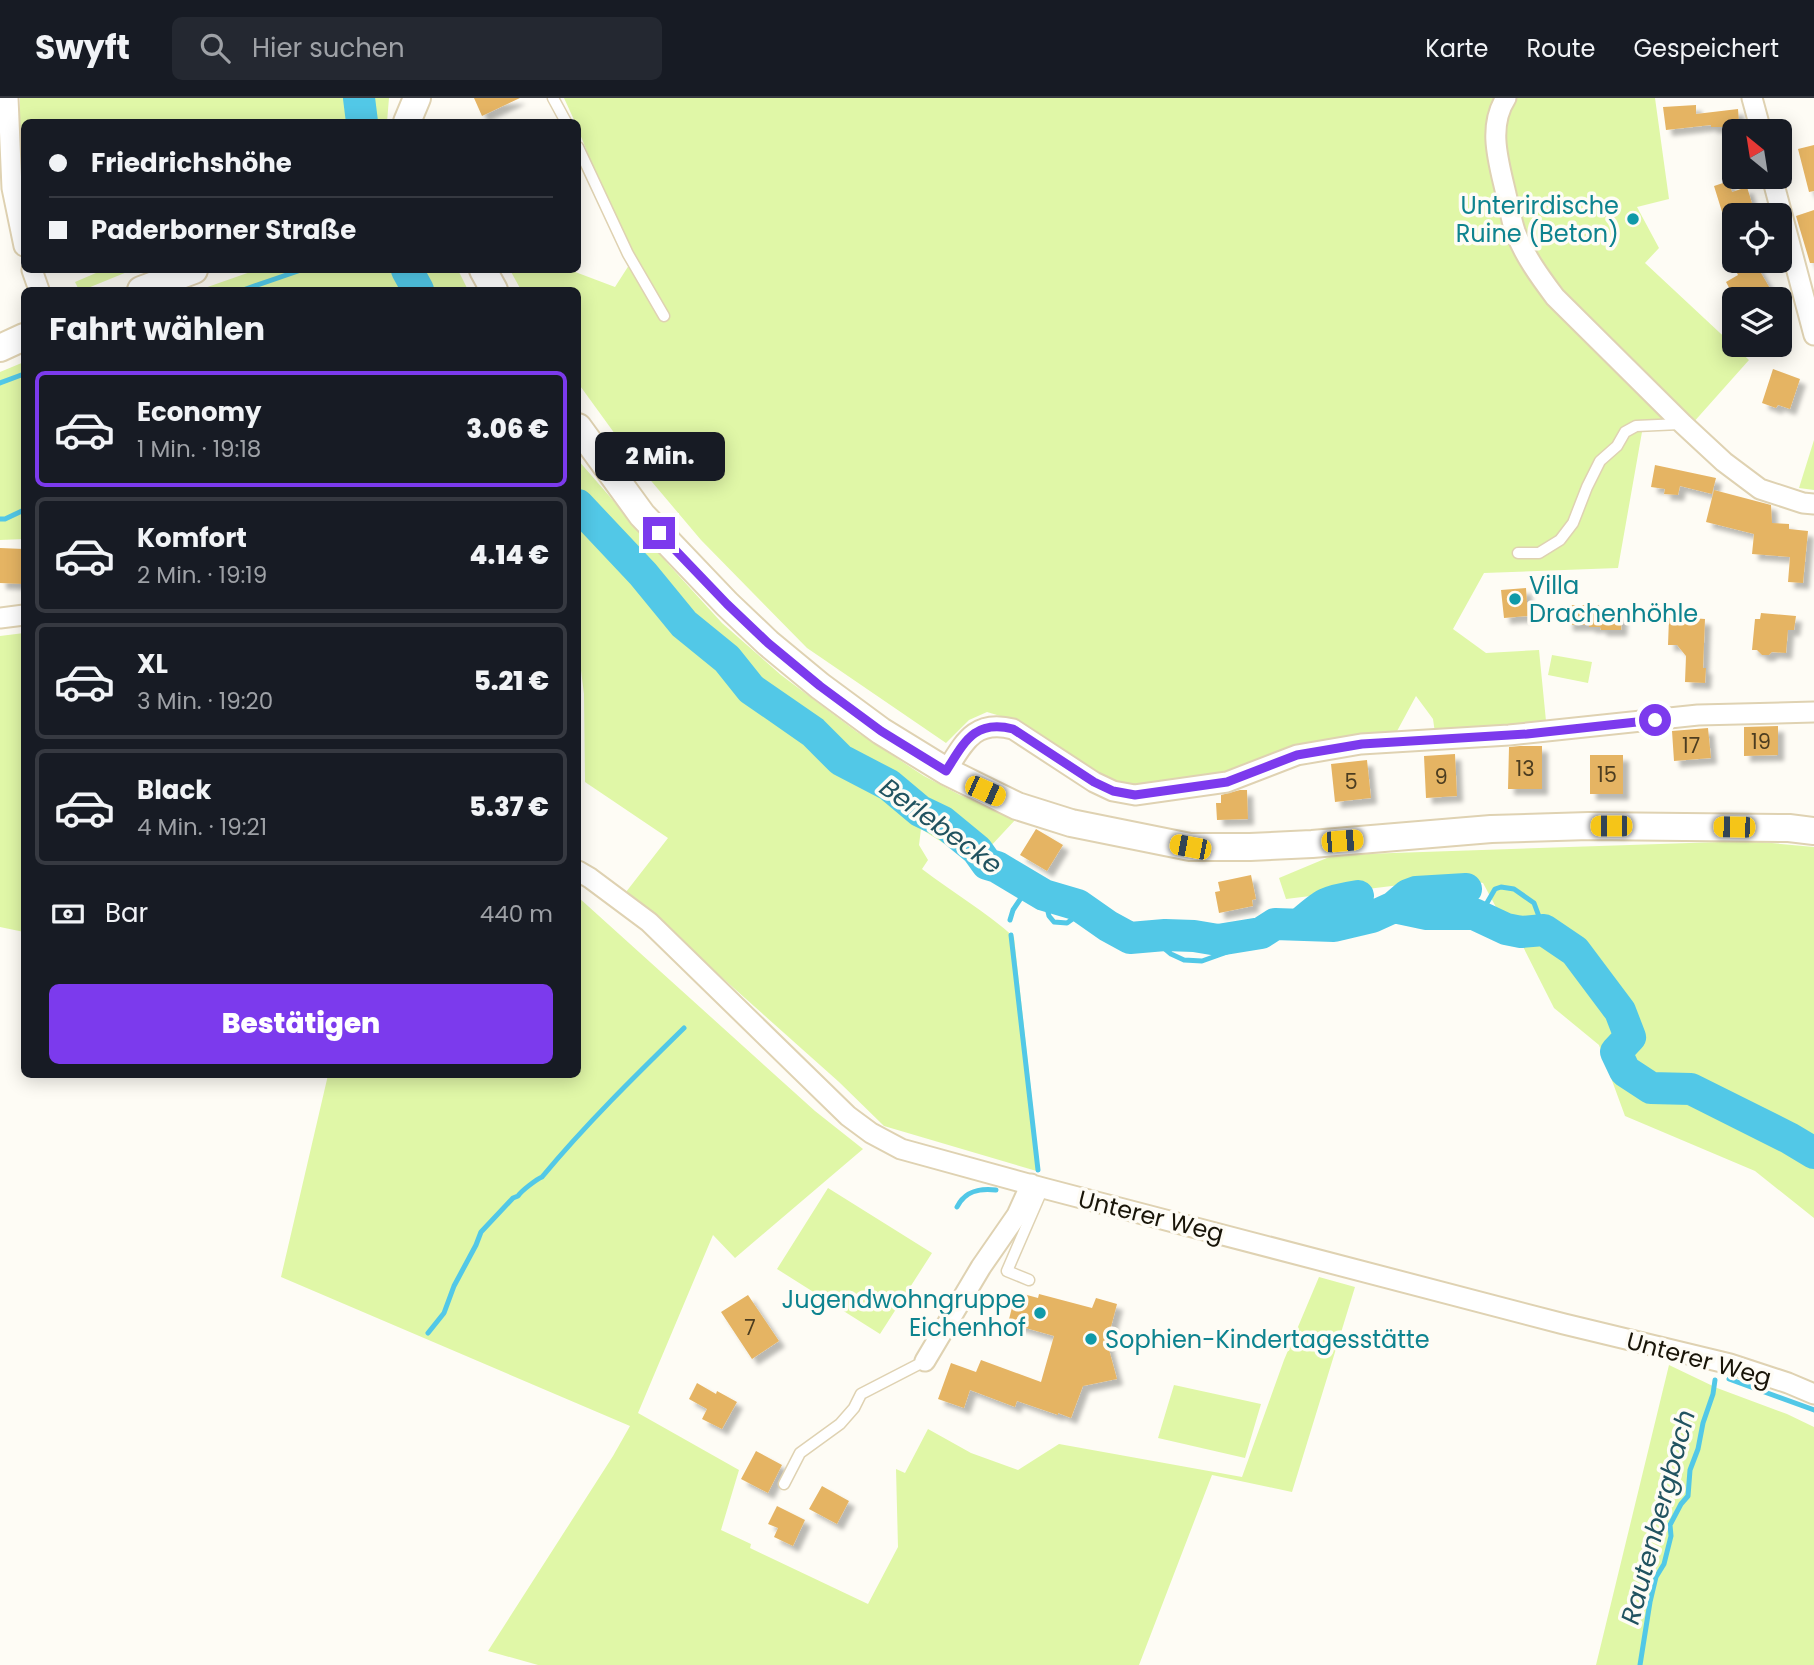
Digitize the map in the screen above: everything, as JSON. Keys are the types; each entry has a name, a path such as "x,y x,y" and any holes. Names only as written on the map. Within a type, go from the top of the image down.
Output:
{"main road":[{"path":"408,119 417,98"},
{"path":"423,98 429,119"},
{"path":"149,287 186,273"},
{"path":"0,348 21,339"},
{"path":"581,431 642,515 768,643 881,731 946,771 1017,806 1071,823 1190,847 1312,844 1492,830 1589,826 1775,828 1814,831"}],"street":[{"path":"8,98 12,188 21,232"},
{"path":"1506,98 1498,119 1497,156 1515,230 1538,275 1555,297 1724,462 1760,489 1814,504"},
{"path":"1752,98 1757,119"},
{"path":"1775,189 1814,335"},
{"path":"0,618 21,615"},
{"path":"946,771 971,734 990,726 1013,729 1094,782 1113,791 1135,795 1227,782 1297,755 1362,744 1527,734 1698,715 1814,712"},
{"name":"Unterer Weg","path":"581,872 649,922 848,1116 871,1133 901,1149 1564,1324 1730,1364 1814,1394"},
{"path":"925,1361 981,1266 1037,1186"}],"lane":[{"path":"554,98 564,119"},
{"path":"581,153 628,254 664,316"},
{"path":"1518,553 1539,553 1560,540 1573,523 1600,461 1617,446 1625,432 1636,426 1683,424"},
{"path":"1029,1280 1007,1271 1037,1186"},
{"path":"784,1484 800,1454 840,1424 854,1408 861,1394 925,1361"}],"green space":[{"path":"20,98 389,98 387,119 21,119 21,172"},
{"path":"564,98 1655,98 1669,199 1637,207 1659,248 1645,263 1722,335 1722,357 1746,357 1749,360 1692,424 1642,432 1618,568 1484,573 1453,629 1486,653 1539,650 1546,721 1435,733 1433,719 1416,696 1396,733 1209,782 1098,794 1007,718 987,712 969,720 946,743 807,648 701,540 636,463 581,387 581,287 519,287 512,273 578,273 615,287 631,262 581,137 581,119 574,119"},
{"path":"96,273 125,273 90,287 78,287 75,282"},
{"path":"247,273 460,273 466,287 208,287"},
{"path":"21,363 21,539 0,540 0,372"},
{"path":"1814,440 1814,490 1799,488"},
{"path":"581,463 722,623 781,675 857,732 924,776 1016,819 975,863 921,829 919,845 928,860 922,869 1014,937 1040,1172 884,1126 839,1082 626,892 668,838 585,782 584,694 581,670"},
{"path":"21,633 21,931 0,927 0,636"},
{"path":"1552,655 1592,662 1588,683 1548,675"},
{"path":"1750,841 1814,847 1814,1218 1755,1171 1625,1116 1599,1045 1554,1008 1509,919 1497,909 1483,883 1457,878 1286,899 1279,878 1334,855"},
{"path":"581,900 815,1111 863,1149 735,1258 713,1235 638,1413 739,1470 721,1530 751,1544 750,1548 868,1604 898,1547 896,1469 905,1473 928,1429 971,1453 1018,1470 1059,1444 1242,1477 1284,1360 1319,1277 1355,1287 1292,1492 1212,1475 1139,1665 538,1665 488,1651 630,1426 281,1277 327,1078 581,1078"},
{"path":"828,1188 932,1253 880,1334 777,1269"},
{"path":"1669,1365 1717,1388 1814,1427 1814,1665 1596,1665"},
{"path":"1174,1385 1261,1404 1245,1458 1158,1438"}],"building":[{"path":"474,98 520,98 482,116"},
{"path":"1696,105 1696,114 1738,109 1739,119 1722,119 1722,127 1711,125 1666,130 1663,107"},
{"path":"1814,145 1814,191 1809,192 1798,149"},
{"path":"1722,183 1722,189 1731,189 1732,192 1748,189 1752,203 1722,203 1722,212 1714,186"},
{"path":"1814,210 1814,263 1810,263 1796,216"},
{"path":"1737,273 1761,273 1769,287 1729,287 1726,282 1738,275"},
{"path":"1773,369 1800,379 1790,409 1762,403"},
{"path":"1655,465 1716,478 1712,494 1680,486 1678,495 1664,494 1665,489 1651,487"},
{"path":"1714,490 1771,505 1772,523 1789,524 1789,529 1808,531 1803,583 1788,582 1790,557 1752,554 1754,534 1706,522"},
{"path":"0,548 21,549 21,584 0,583"},
{"name":"Villa Drachenhöhle","path":"1526,588 1528,616 1504,618 1501,590"},
{"path":"1567,605 1599,605 1601,614 1622,614 1621,630 1567,625"},
{"path":"1761,613 1796,616 1794,630 1788,630 1786,653 1772,652 1762,655 1757,650 1752,650 1755,619 1760,619"},
{"path":"1669,618 1705,619 1705,683 1685,682 1686,656 1677,645 1668,645"},
{"path":"1778,726 1778,755 1744,756 1744,727"},
{"path":"1708,728 1711,758 1674,761 1672,731"},
{"path":"1542,746 1542,789 1508,789 1509,747"},
{"path":"1455,754 1457,796 1426,798 1424,756"},
{"path":"1590,755 1623,755 1623,794 1590,794"},
{"path":"1367,760 1371,798 1335,802 1331,764"},
{"path":"1247,790 1248,819 1217,820 1216,803 1221,803 1221,795"},
{"path":"1036,829 1063,845 1047,871 1020,855"},
{"path":"1251,875 1256,899 1252,900 1253,906 1219,913 1215,892 1220,891 1218,882"},
{"path":"1016,1292 1038,1298 1039,1294 1092,1308 1096,1298 1117,1304 1107,1342 1117,1379 1083,1386 1071,1418 1017,1401 1015,1407 970,1390 964,1408 938,1399 951,1363 976,1372 981,1360 1041,1382 1054,1336 1008,1323"},
{"path":"748,1295 779,1341 752,1359 721,1312"},
{"path":"697,1383 737,1402 722,1429 702,1419 707,1409 689,1399"},
{"path":"756,1451 782,1465 768,1493 741,1479"},
{"path":"822,1486 849,1501 837,1524 809,1509"},
{"path":"777,1506 805,1520 793,1546 774,1537 778,1528 768,1524"}],"waterway":[{"name":"Berlebecke","path":"359,98 362,119"},
{"path":"252,287 292,273"},
{"name":"Berlebecke","path":"409,273 416,287"},
{"path":"0,383 21,375"},
{"name":"Berlebecke","path":"581,508 643,574 684,624 727,659 751,689 813,732 841,760 889,785 920,811 943,822 977,850 987,864 997,867 1044,895 1078,905 1130,938 1165,935 1218,940 1261,933 1275,924 1334,926 1372,917 1394,907 1427,914 1474,914 1506,929 1521,932 1544,930 1575,951 1620,1011 1630,1037 1616,1052 1625,1071 1651,1088 1691,1089 1814,1153"},
{"path":"0,519 21,511"},
{"path":"1010,920 1013,910 1029,886"},
{"path":"1394,907 1416,892 1466,889"},
{"name":"Berlebecke","path":"1474,914 1484,908 1495,889 1514,889 1534,903 1544,930"},
{"path":"1044,895 1049,916 1054,922 1067,923 1085,910"},
{"path":"1300,924 1326,904 1358,896"},
{"path":"1156,937 1158,943 1171,954 1184,960 1202,961 1244,946 1261,933"},
{"path":"1011,935 1038,1170"},
{"path":"428,1333 444,1313 454,1286 481,1232 513,1198 542,1177 593,1119 684,1028"},
{"path":"957,1207 964,1197 973,1192 996,1190"},
{"path":"1729,1379 1814,1410"},
{"name":"Rautenbergbach","path":"1640,1665 1656,1577 1664,1564 1671,1536 1670,1525 1688,1496 1690,1470 1715,1380"}],"place":[{"name":"Unterirdische Ruine (Beton)","path":"1633,219"},
{"name":"Villa Drachenhöhle","path":"1515,599"},
{"name":"Jugendwohngruppe Eichenhof","path":"1040,1313"},
{"name":"Sophien-Kindertagesstätte","path":"1091,1339"}],"route":[{"path":"659,533 768,643 881,731 946,771 971,734 990,726 1013,729 1094,782 1113,791 1135,795 1227,782 1297,755 1362,744 1527,734 1655,720"}]}
